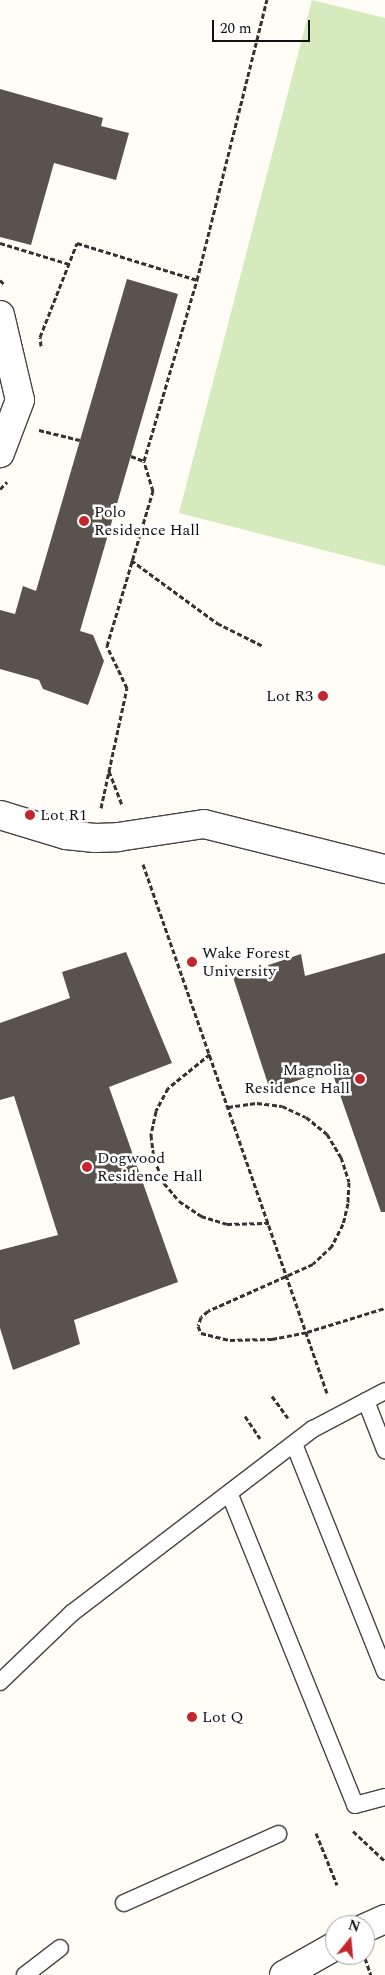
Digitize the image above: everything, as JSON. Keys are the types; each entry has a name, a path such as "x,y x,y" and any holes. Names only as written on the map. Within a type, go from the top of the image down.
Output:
{"street":[{"path":"0,315 20,400 0,452"},
{"path":"0,815 66,835 95,838 118,837 204,824 385,870"},
{"path":"284,1975 325,1952"}],"lane":[{"path":"0,1682 72,1613 230,1495 313,1429 385,1391"},
{"path":"366,1402 385,1450"},
{"path":"294,1444 385,1671"},
{"path":"230,1495 354,1805 385,1797"},
{"path":"124,1903 278,1834"},
{"path":"25,1975 60,1948"}],"path":[{"path":"95,838 127,688 107,646 153,491 144,461 197,280 267,0"},
{"path":"0,243 69,264"},
{"path":"42,356 40,337 77,244 197,280"},
{"path":"40,421 38,430 80,440"},
{"path":"131,456 144,461"},
{"path":"131,560 217,623 263,646"},
{"path":"109,770 124,810"},
{"path":"142,860 327,1393"},
{"path":"210,1054 168,1088 156,1111 151,1135 154,1159 164,1183 180,1201 201,1216 227,1224 269,1224"},
{"path":"228,1107 257,1103 282,1106 306,1117 327,1134 341,1157 349,1182 343,1224 332,1246 313,1264 288,1278 224,1302 200,1317 198,1326 209,1337 230,1340 272,1339 307,1332 385,1308"},
{"path":"348,1826 385,1861"},
{"path":"316,1833 337,1885"}],"green space":[{"path":"312,0 385,18 385,566 179,513"}],"building":[{"path":"0,89 103,118 101,126 129,133 116,180 54,163 31,245 0,237"},
{"name":"Polo Residence Hall","path":"127,279 178,294 80,631 93,635 104,661 88,705 43,689 39,680 0,669 0,610 15,614 23,586 36,591"},
{"name":"Dogwood Residence Hall","path":"126,952 172,1063 109,1087 178,1282 74,1320 80,1344 13,1370 0,1328 0,1250 58,1235 14,1096 0,1100 0,1023 70,998 62,972"},
{"name":"Magnolia Residence Hall","path":"385,953 385,1212 381,1212 331,1069 270,1090 233,977 301,954 305,976"}],"place":[{"name":"Polo Residence Hall","path":"84,521"},
{"name":"Lot R3","path":"323,696"},
{"name":"Lot R1","path":"30,815"},
{"name":"Wake Forest University","path":"192,962"},
{"name":"Magnolia Residence Hall","path":"360,1079"},
{"name":"Dogwood Residence Hall","path":"87,1167"},
{"name":"Lot Q","path":"192,1717"}]}
